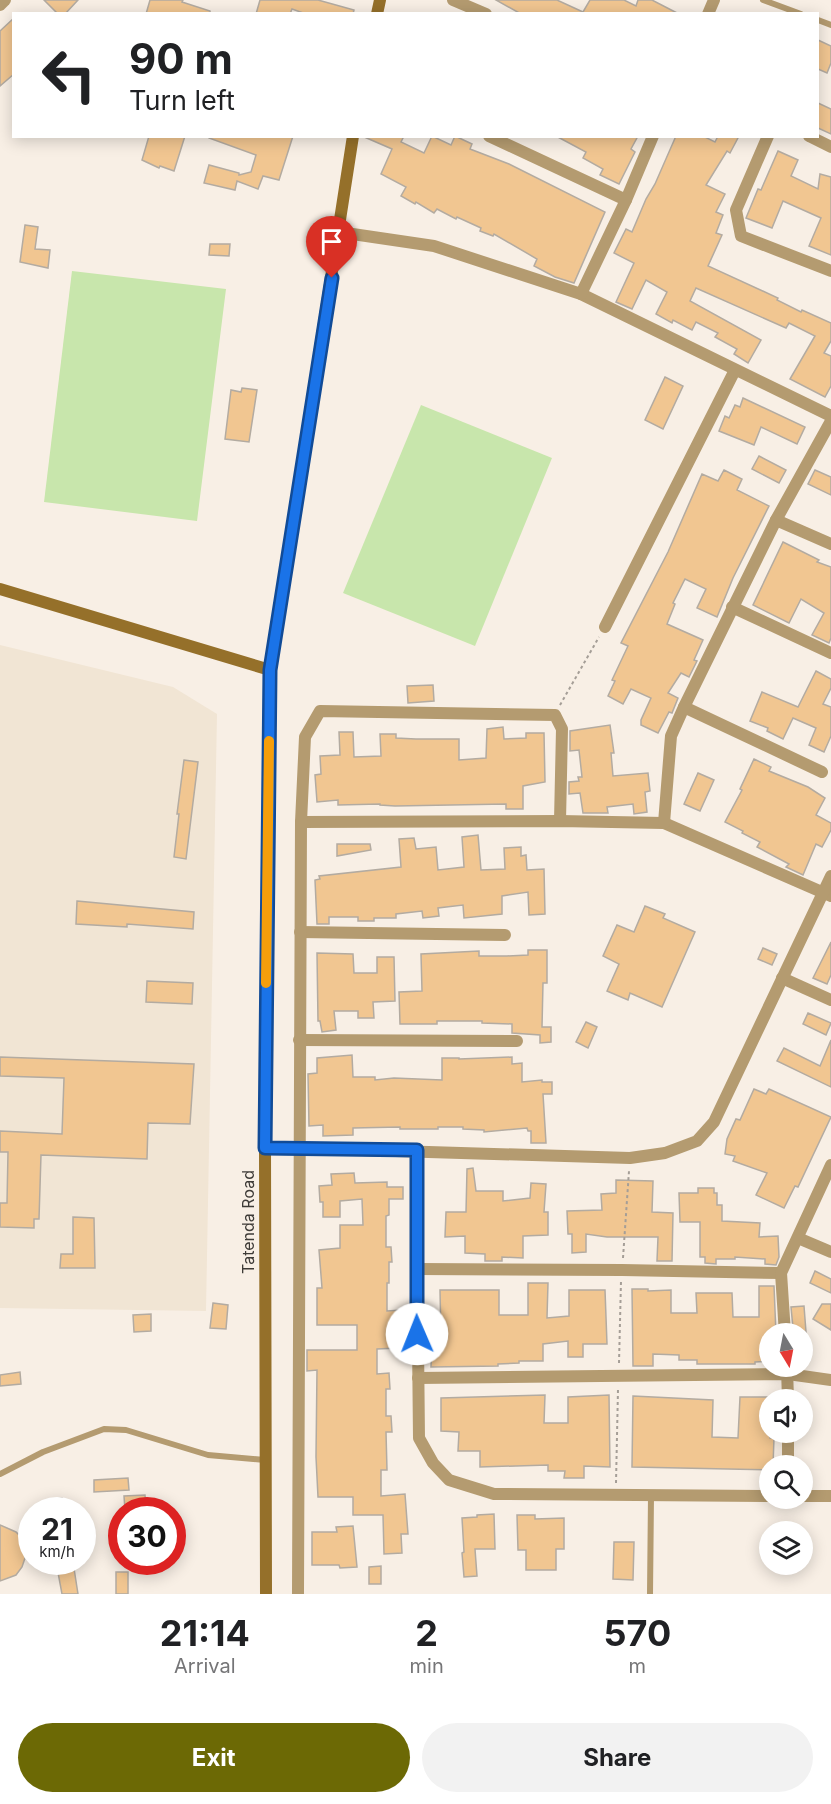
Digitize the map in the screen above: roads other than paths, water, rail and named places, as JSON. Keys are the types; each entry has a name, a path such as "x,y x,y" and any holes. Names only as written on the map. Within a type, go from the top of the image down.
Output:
{"street":[{"path":"0,5 5,0"},
{"path":"453,0 481,12"},
{"name":"Tatenda Road","path":"266,1594 265,1148 270,670 353,138"},
{"path":"493,138 626,200"},
{"path":"581,294 626,200 652,138"},
{"path":"767,138 736,210 741,236 831,271"},
{"path":"813,138 831,147"},
{"path":"339,232 434,246 581,294 831,416"},
{"path":"605,627 735,369"},
{"path":"664,823 671,736 776,520 831,421"},
{"path":"776,520 831,544"},
{"path":"0,589 270,670"},
{"path":"732,607 831,653"},
{"path":"684,707 822,772"},
{"path":"298,1594 299,1040 301,822 305,737 320,711 555,715 562,729 560,821"},
{"path":"301,822 664,823 827,895"},
{"path":"265,1148 417,1150 630,1158 665,1154 697,1141 714,1122 782,978 827,895 831,876"},
{"path":"300,932 505,935"},
{"path":"782,978 831,1000"},
{"path":"299,1040 517,1041"},
{"path":"417,1150 419,1438 433,1463 449,1479 494,1494 759,1496"},
{"path":"784,1323 781,1273 831,1165"},
{"path":"798,1238 831,1252"},
{"path":"417,1269 781,1273"},
{"path":"418,1378 759,1371"},
{"path":"813,1376 831,1380"},
{"path":"813,1496 831,1496"}],"lane":[{"path":"763,0 796,12"},
{"path":"0,1474 43,1452 104,1429 126,1430 208,1455 265,1460"},
{"path":"650,1594 651,1495"}]}
